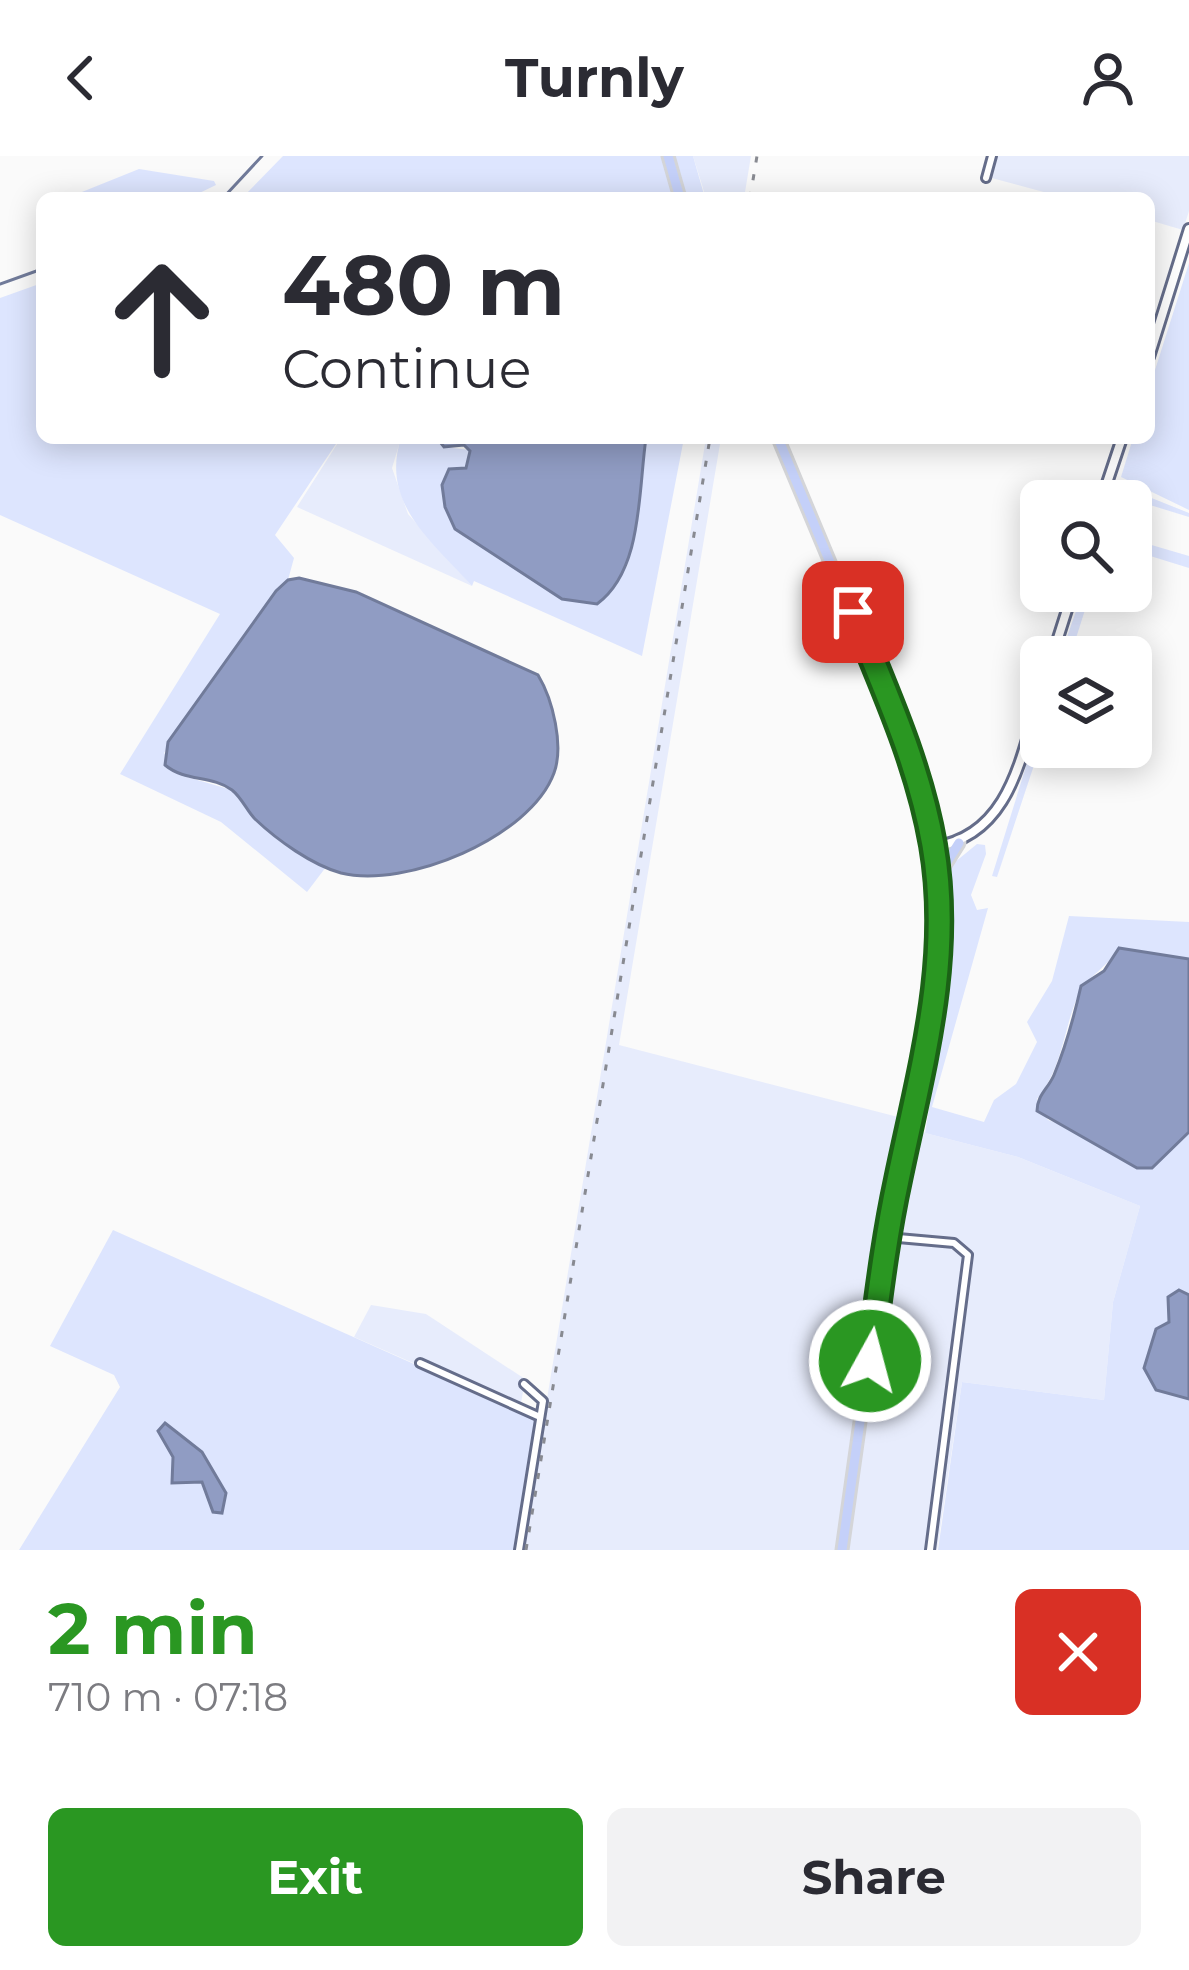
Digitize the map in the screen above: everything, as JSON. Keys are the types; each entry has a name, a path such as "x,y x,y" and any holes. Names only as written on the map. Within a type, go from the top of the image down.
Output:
{"main road":[{"path":"668,156 678,192"},
{"path":"1155,337 1189,229"},
{"path":"781,444 906,744 937,878 935,1002 887,1238 842,1550"},
{"path":"1108,480 1120,444"},
{"path":"933,847 959,843 982,830 998,808 1020,748"},
{"path":"937,878 959,843"}],"street":[{"path":"986,178 992,156"},
{"path":"887,1238 954,1243 968,1255 930,1550"},
{"path":"420,1363 540,1418"},
{"path":"519,1550 543,1401 524,1384"}],"shaded area":[{"path":"283,156 693,156 703,192 248,192"},
{"path":"693,156 751,156 745,192 704,192"},
{"path":"994,156 1189,156 1189,211 1183,230 1155,222 1155,192 1044,192 988,177"},
{"path":"139,169 216,185 201,192 82,192"},
{"path":"1189,263 1189,510 1152,492 1152,480 1121,477 1131,444 1155,444 1155,370"},
{"path":"36,285 36,444 336,444 275,535 294,558 288,580 164,753 187,777 232,790 255,819 326,867 307,892 221,822 120,774 220,614 0,515 0,298"},
{"path":"337,444 399,444 392,468 408,514 472,586 297,507"},
{"path":"400,444 470,450 455,529 490,551 627,567 645,444 683,444 642,656 474,581 472,586 413,519 397,482"},
{"path":"442,444 645,444 631,551 612,589 597,604 562,599 455,529 442,485 449,469 466,468 470,451 464,445"},
{"path":"705,444 720,444 619,1045 902,1118 925,1133 1018,1157 1140,1206 1113,1302 1104,1400 962,1382 937,1550 522,1550"},
{"path":"1152,498 1189,513 1189,517 1152,506"},
{"path":"1152,545 1189,556 1189,568 1152,557"},
{"path":"299,578 356,592 538,675 555,723 558,750 554,773 541,797 520,818 462,853 430,866 368,876 341,873 307,858 255,819 232,790 165,765 168,742 276,591 288,580"},
{"path":"1076,612 1084,612 1077,636 1067,636"},
{"path":"1025,768 1033,768 997,877 992,876"},
{"path":"977,844 985,845 986,854 971,895 977,910 988,908 932,1107 984,1122 994,1100 1016,1084 1037,1042 1027,1022 1052,981 1069,916 1189,922 1189,959 1119,949 1083,987 1053,1073 1037,1099 1048,1120 1078,1130 1137,1168 1164,1157 1189,1132 1189,1295 1179,1290 1156,1390 1189,1399 1189,1550 938,1550 962,1382 1104,1400 1113,1302 1140,1206 1018,1157 925,1133 938,1054 949,867"},
{"path":"1119,948 1189,959 1189,1132 1152,1168 1137,1168 1037,1111 1062,1053 1081,986 1104,971"},
{"path":"113,1230 535,1418 515,1550 19,1550 120,1387 114,1375 50,1346"},
{"path":"1179,1290 1189,1295 1189,1399 1156,1390 1144,1368 1156,1329 1169,1322 1168,1297"},
{"path":"371,1305 426,1314 525,1379 520,1410 354,1337"},
{"path":"165,1423 202,1452 226,1493 222,1513 213,1512 202,1482 172,1483 173,1457 158,1431"}],"waterway":[{"path":"229,192 262,156"},
{"path":"0,284 36,271"}],"railway":[{"path":"751,192 757,156"},
{"path":"526,1550 709,444"}],"route":[{"path":"853,612 906,744 925,806 937,878 939,946 928,1049 892,1210 870,1361"}]}
